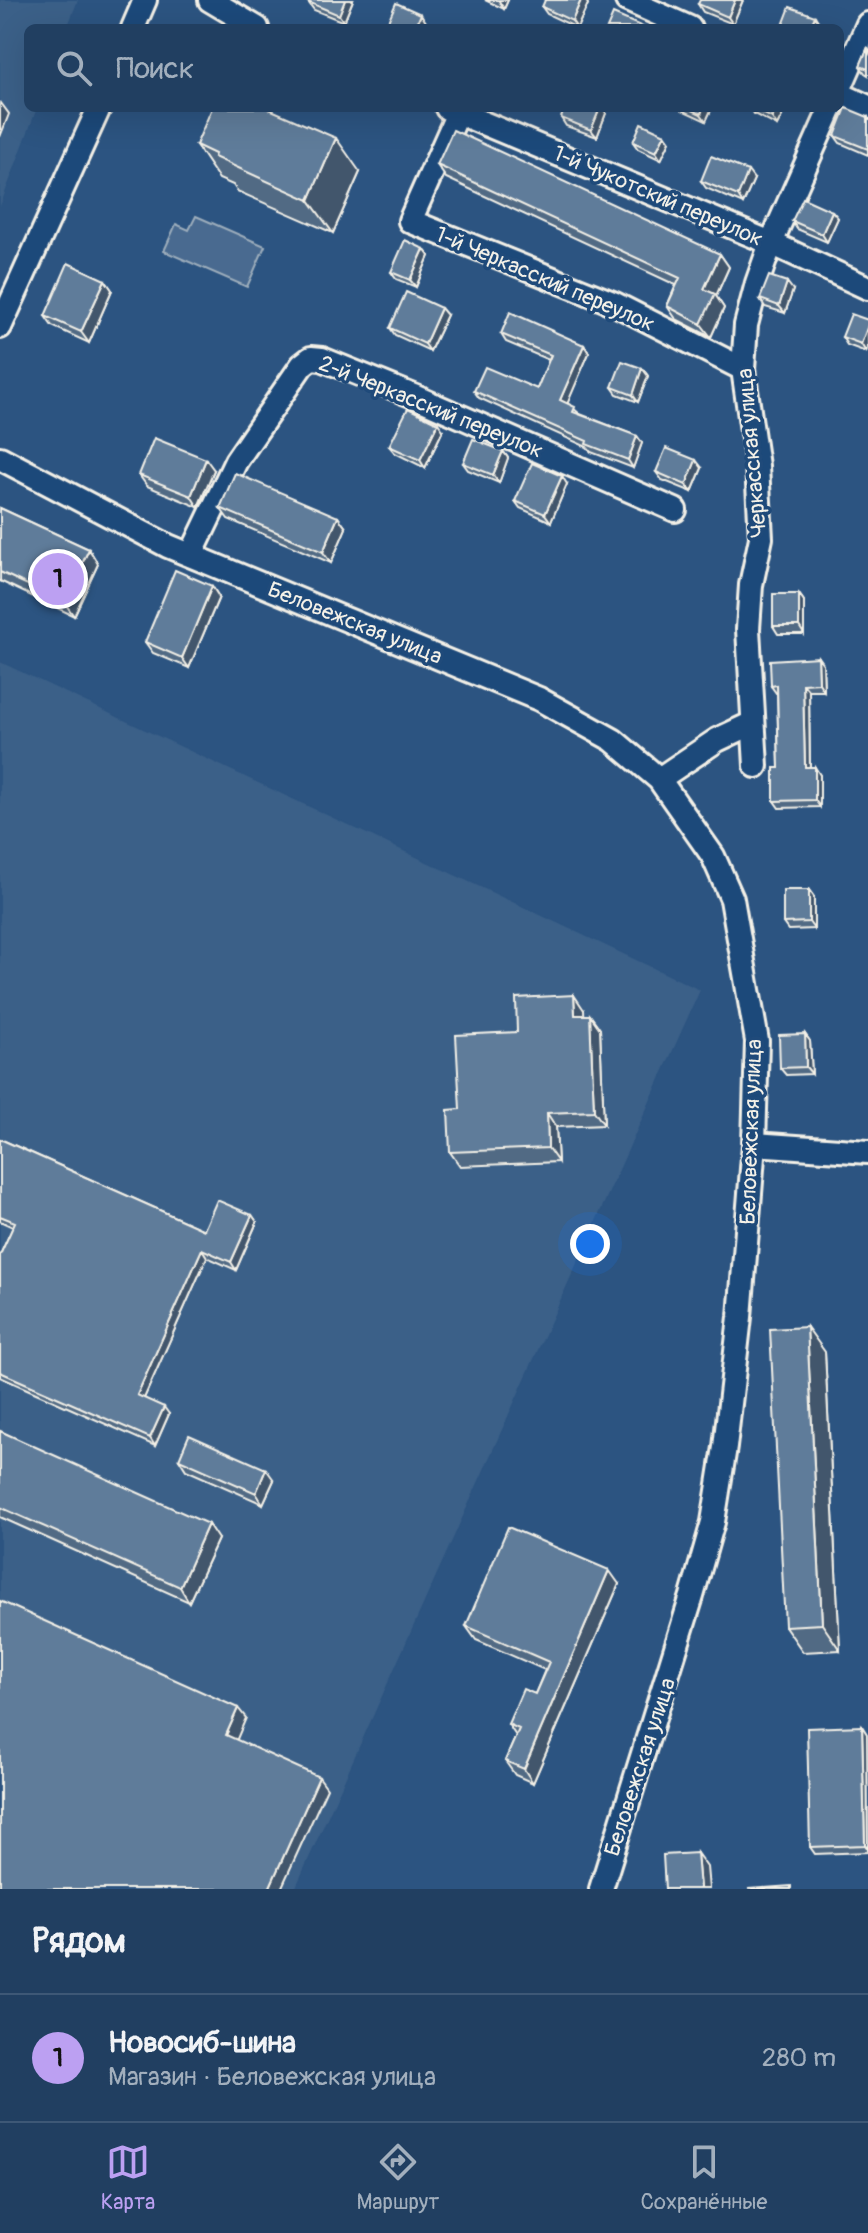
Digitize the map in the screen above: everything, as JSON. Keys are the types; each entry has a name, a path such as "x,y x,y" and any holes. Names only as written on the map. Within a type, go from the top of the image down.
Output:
{"street":[{"path":"135,24 145,0"},
{"path":"210,0 250,24"},
{"path":"627,0 681,24"},
{"path":"844,81 868,24"},
{"path":"844,93 868,107"},
{"path":"0,327 97,112"},
{"name":"1-й Черкасский переулок","path":"451,112 410,221 615,304 743,369"},
{"name":"1-й Чукотский переулок","path":"457,112 771,243 868,288"},
{"name":"Черкасская улица","path":"756,766 748,629 751,585 761,538 757,466 743,369 746,325 771,243 829,112"},
{"name":"2-й Черкасский переулок","path":"191,555 236,461 302,365 311,358 322,359 416,397 675,510"},
{"name":"Беловежская улица","path":"0,458 168,546 539,699 613,740 659,779 713,856 732,899 757,1041 754,1144 740,1317 725,1447 713,1522 662,1698 601,1889"},
{"path":"659,779 717,740 753,723"},
{"path":"754,1144 868,1152"}],"shaded area":[{"path":"0,0 78,0 69,24 24,24 24,112 35,112 0,206"},
{"path":"196,216 265,246 247,287 164,251 176,224 189,230"},
{"path":"0,662 700,990 295,1889 0,1889"}],"building":[{"path":"309,0 345,0 339,15"},
{"path":"545,0 581,0 572,21 542,7"},
{"path":"700,0 735,0 728,17 698,4"},
{"path":"396,3 421,14 417,24 387,24"},
{"path":"790,7 815,16 812,24 784,24"},
{"path":"613,14 636,24 609,24"},
{"path":"868,47 868,69 860,66"},
{"path":"846,108 868,117 868,149 835,136"},
{"path":"210,112 276,112 336,138 309,200 214,157 215,154 196,145"},
{"path":"563,112 598,112 591,130 561,118"},
{"path":"760,112 775,112 772,118"},
{"path":"641,123 665,134 656,152 633,142"},
{"path":"453,130 720,254 704,289 715,294 701,324 667,306 680,278 437,165"},
{"path":"711,156 748,171 738,196 701,181"},
{"path":"803,198 832,211 822,234 792,221"},
{"path":"405,240 424,249 410,280 391,272"},
{"path":"68,263 105,280 81,332 45,316"},
{"path":"769,276 787,282 779,306 760,299"},
{"path":"406,292 441,308 425,344 390,328"},
{"path":"510,312 584,345 560,400 575,407 573,412 637,436 628,460 586,444 587,441 474,391 485,367 537,389 551,355 501,334"},
{"path":"851,314 868,320 861,344 842,337"},
{"path":"622,361 642,368 633,395 612,387"},
{"path":"408,408 438,423 420,460 389,446"},
{"path":"154,438 206,459 191,496 139,475"},
{"path":"473,439 503,451 493,475 463,463"},
{"path":"666,448 696,460 686,485 656,472"},
{"path":"532,463 562,476 545,514 515,501"},
{"path":"235,473 338,517 323,552 220,508"},
{"path":"0,508 89,549 64,602 0,572"},
{"path":"175,570 212,586 182,658 145,642"},
{"path":"773,594 799,594 799,626 773,626"},
{"path":"818,657 819,683 803,684 805,767 815,767 815,800 774,801 774,768 779,768 777,685 771,686 770,660"},
{"path":"783,890 809,890 809,922 783,923"},
{"path":"574,995 575,1015 590,1015 594,1111 547,1113 548,1148 450,1152 448,1110 460,1109 456,1035 517,1032 516,998"},
{"path":"805,1034 806,1067 780,1068 779,1035"},
{"path":"0,1139 204,1230 217,1200 252,1215 231,1262 202,1249 137,1395 164,1407 150,1438 0,1372 0,1255 15,1222 0,1216"},
{"path":"807,1327 822,1624 785,1626 770,1329"},
{"path":"0,1431 208,1524 180,1587 0,1507"},
{"path":"189,1435 266,1469 256,1493 179,1459"},
{"path":"508,1527 609,1570 524,1769 505,1761 519,1729 508,1724 523,1689 535,1694 549,1662 466,1626"},
{"path":"0,1601 238,1708 226,1735 319,1777 269,1889 0,1889"},
{"path":"862,1726 865,1845 810,1847 807,1728"},
{"path":"697,1853 700,1889 665,1889 663,1855"},
{"path":"791,1886 791,1889 748,1889"}],"place":[{"name":"Новосиб-шина","path":"58,579"}]}
